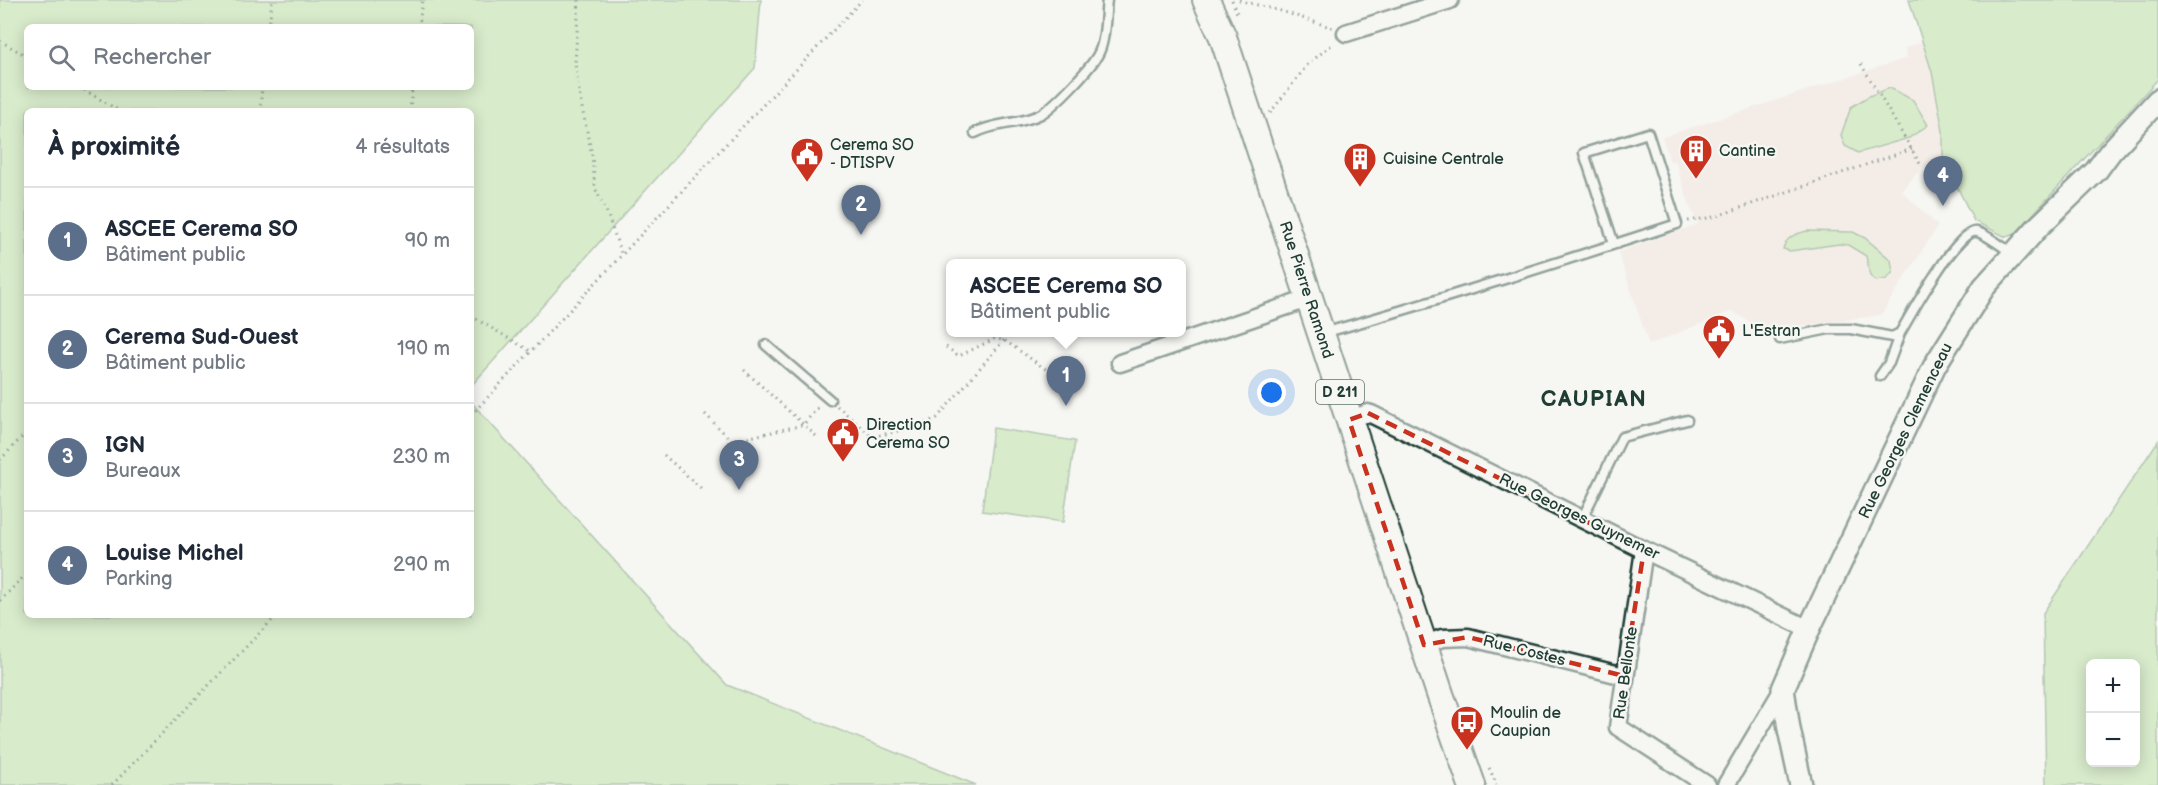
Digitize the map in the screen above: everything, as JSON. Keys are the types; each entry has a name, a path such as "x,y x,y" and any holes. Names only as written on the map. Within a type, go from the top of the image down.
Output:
{"main road":[{"name":"Rue Pierre Ramond","path":"1206,0 1223,37 1308,299 1472,785"}],"street":[{"path":"1346,33 1450,0"},
{"name":"Rue Georges Clemenceau","path":"1802,785 1789,729 1784,689 1809,629 1935,365 1984,288 2038,227 2096,171 2110,152 2158,100"},
{"path":"1120,363 1308,299"},
{"name":"Rue Georges Guynemer","path":"1349,420 1371,414 1809,629"},
{"name":"Rue Bellonte","path":"1644,550 1618,727 1707,785"},
{"name":"Rue Costes","path":"1424,645 1442,638 1468,637 1624,676"},
{"path":"1726,785 1784,689"}],"lane":[{"path":"975,133 1041,114 1086,71 1100,51 1107,0"},
{"path":"1320,333 1431,302 1614,244 1677,224 1648,133 1584,153 1614,244"},
{"path":"1880,376 1889,363 1900,333 1939,270 1957,244 1969,233 1977,232 2014,254"},
{"path":"1780,339 1828,329 1851,329 1892,337 1900,333"},
{"path":"766,345 828,398"},
{"path":"1582,519 1622,437 1687,420"}],"path":[{"path":"269,24 272,0"},
{"path":"419,24 422,0"},
{"path":"579,0 575,63 592,155 595,188 607,213 622,256"},
{"path":"474,412 862,0"},
{"path":"1239,0 1346,33"},
{"path":"1269,114 1308,64 1346,33"},
{"path":"0,41 24,54"},
{"path":"1861,64 1922,167"},
{"path":"84,90 115,108"},
{"path":"260,108 262,90"},
{"path":"410,108 412,90"},
{"path":"1677,224 1714,217 1912,149"},
{"path":"474,318 532,352"},
{"path":"732,441 802,425 828,398 872,437 916,427 937,418 1006,337"},
{"path":"946,348 959,356 994,339 1004,340 1047,370"},
{"path":"744,370 816,436"},
{"path":"705,414 732,441 731,467"},
{"path":"0,460 24,435"},
{"path":"664,455 704,491"},
{"path":"0,601 24,576"},
{"path":"112,785 274,618"}],"highlighted area":[{"path":"1368,413 1644,550 1624,676 1468,637 1424,645 1349,420"}],"shaded area":[{"path":"1922,42 1932,72 1943,131 1943,158 1922,167 1902,191 1938,226 1881,315 1764,331 1732,311 1649,345 1618,252 1698,224 1675,161 1670,162 1662,137 1907,58 1904,48"}],"green space":[{"path":"0,0 761,0 755,68 474,383 474,108 24,108 24,618 474,618 474,405 727,685 976,785 0,785"},
{"path":"1909,0 2158,0 2158,79 2015,234 2006,237 1974,221 1943,158 1943,131 1932,72"},
{"path":"1890,88 1913,100 1928,125 1909,138 1858,153 1845,146 1841,135 1851,107 1869,96"},
{"path":"1807,231 1853,232 1865,238 1891,260 1893,272 1887,279 1876,281 1870,276 1866,256 1848,245 1839,244 1790,251 1783,249 1792,237"},
{"path":"993,428 1075,441 1063,522 982,511"},
{"path":"2158,441 2158,785 2046,785 2043,613"}],"place":[{"name":"Cantine","path":"1696,180"},
{"name":"Cerema SO - DTISPV","path":"807,183"},
{"name":"Cuisine Centrale","path":"1360,188"},
{"name":"Louise Michel","path":"1943,206"},
{"name":"Cerema Sud-Ouest","path":"861,235"},
{"name":"L'Estran","path":"1719,360"},
{"name":"ASCEE Cerema SO","path":"1066,406"},
{"name":"Direction Cerema SO","path":"843,463"},
{"name":"IGN","path":"739,490"},
{"name":"Moulin de Caupian","path":"1467,751"}],"district":[{"name":"CAUPIAN","path":"1594,399"}]}
